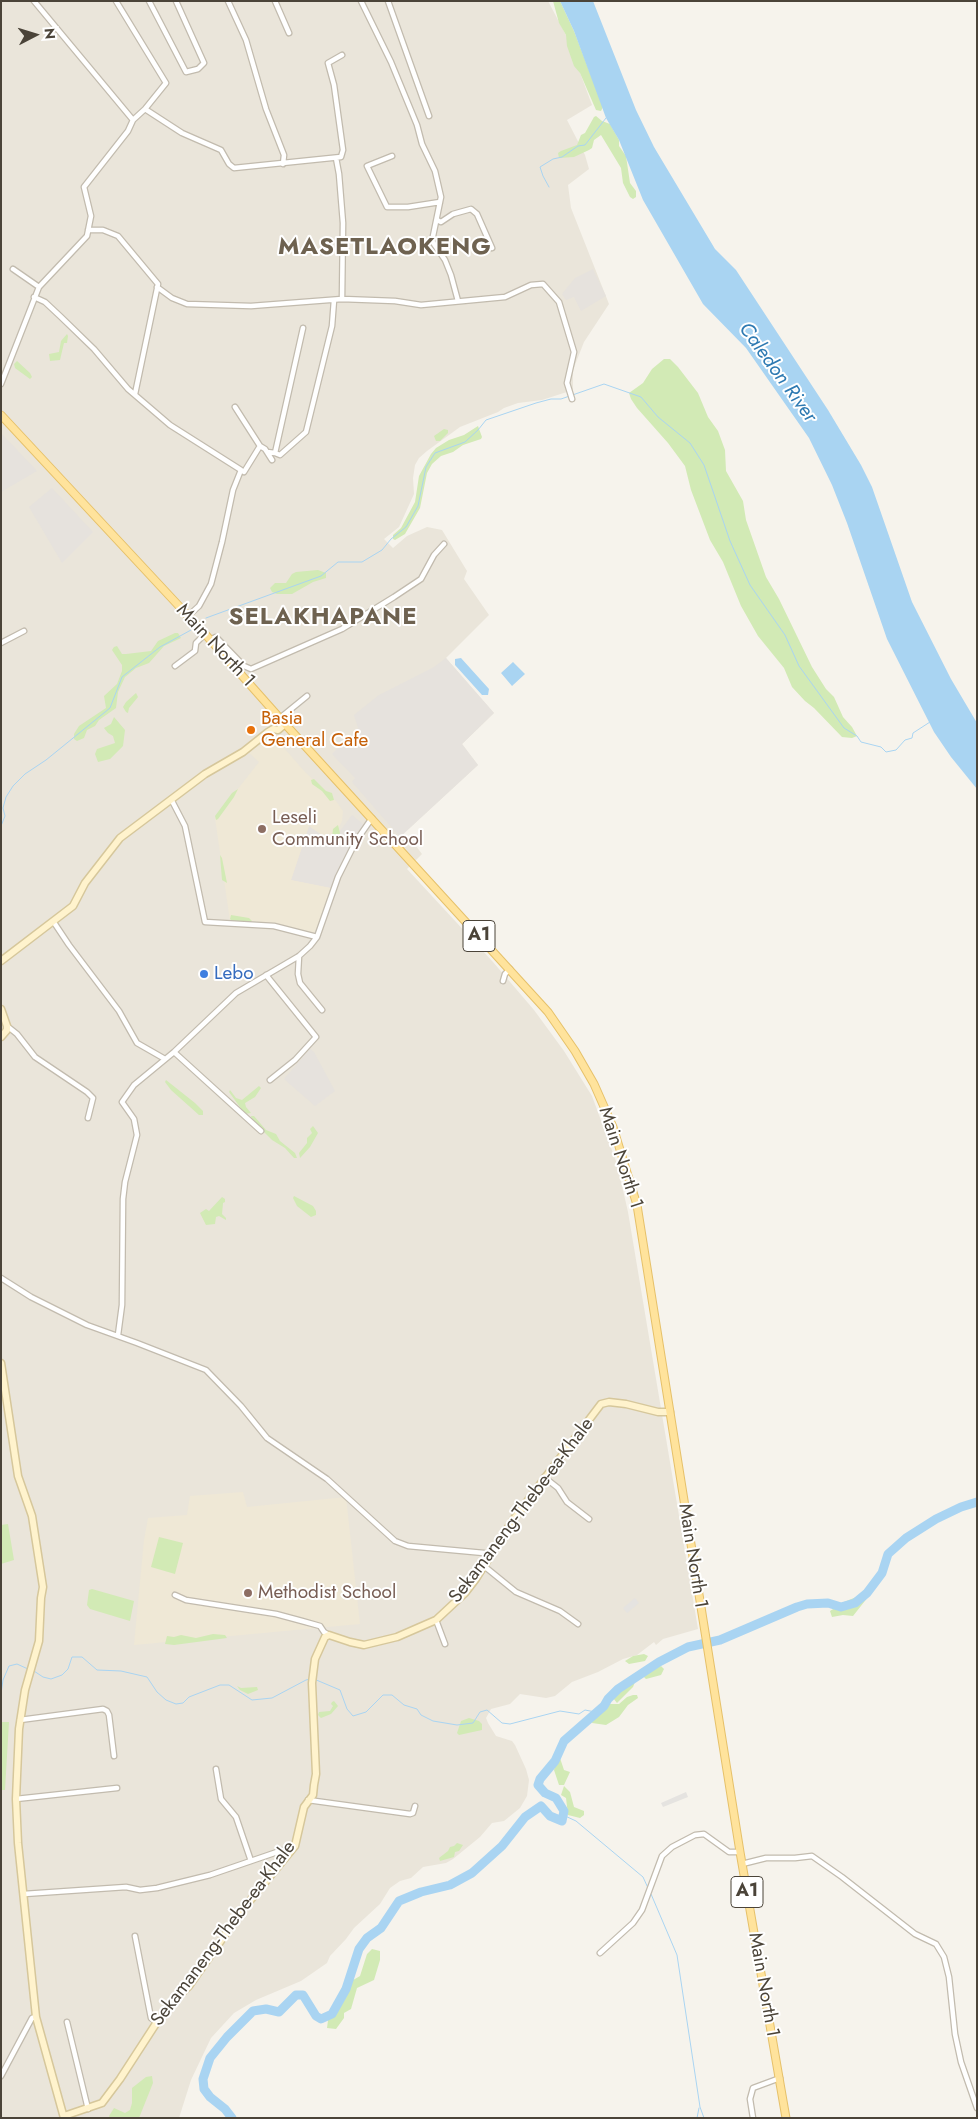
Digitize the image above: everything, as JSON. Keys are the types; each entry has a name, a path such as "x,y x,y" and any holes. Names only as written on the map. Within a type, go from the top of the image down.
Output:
{"main road":[{"name":"Main North 1","path":"1,415 205,634 548,1012 575,1050 594,1084 613,1127 637,1205 740,1852 786,2118"}],"street":[{"path":"34,1 133,120"},
{"path":"1,384 39,287 86,236 91,216 84,187 128,131 133,120 145,109 166,83 116,1"},
{"path":"149,1 186,72 198,69 204,63 176,1"},
{"path":"228,1 246,40 266,109 284,155 283,164"},
{"path":"275,1 289,33"},
{"path":"361,1 384,45 417,125 422,144 435,171 441,197 438,220 432,241 448,267 458,301"},
{"path":"388,1 429,116"},
{"path":"145,109 182,133 221,150 234,168 336,158 343,155 343,150 334,85 328,63 342,55"},
{"path":"392,156 367,166 387,207 408,207 440,202"},
{"path":"336,158 343,223 342,299"},
{"path":"438,220 441,222 453,214 471,209 477,214 492,248"},
{"path":"88,230 102,230 118,236 158,284 134,394"},
{"path":"14,269 39,287"},
{"path":"157,287 172,298 187,304 251,306 342,299 395,301 421,305 505,297 538,283 545,285 559,302 574,352 567,383 572,399"},
{"path":"34,297 45,302 94,349 128,389 170,425 244,472 260,446"},
{"path":"267,452 280,455 306,432 332,326 334,300"},
{"path":"276,453 303,328"},
{"path":"235,407 260,446 272,460"},
{"path":"188,616 199,606 211,584 233,490 241,470"},
{"path":"210,640 216,637 244,666 251,669 342,629 394,597 421,579 434,555 444,544"},
{"path":"1,643 24,631"},
{"path":"175,666 195,651 196,643 205,634"},
{"path":"1,961 73,906 86,883 120,838 205,774 243,752 268,732 273,729 278,730 282,721 308,696"},
{"path":"171,800 185,826 206,922 274,926 317,937"},
{"path":"118,1336 122,1305 122,1199 124,1182 137,1136 134,1119 122,1102 134,1085 174,1052 236,993 299,956 317,937 338,877 356,841 372,818"},
{"path":"53,920 69,946 118,1011 137,1043 165,1059"},
{"path":"299,956 300,983 322,1010"},
{"path":"503,981 505,974 510,970"},
{"path":"266,976 316,1037 295,1060 270,1080"},
{"path":"1,1010 7,1026 17,1034 35,1057 93,1098 88,1118"},
{"path":"1,1037 7,1030 7,1026"},
{"path":"174,1052 261,1131"},
{"path":"1,1278 31,1297 87,1325 206,1370 241,1406 267,1438 327,1479 395,1541 408,1546 484,1553 489,1558"},
{"path":"1,1364 18,1476 32,1516 43,1587 39,1642 25,1690 20,1720 16,1799 18,1843 36,2017 64,2117"},
{"name":"Sekamaneng-Thebe-ea-Khale","path":"64,2117 102,2103 171,2003 189,1986 244,1908 295,1846 308,1800 313,1795 316,1774 312,1683 313,1670 321,1642 325,1637 329,1635 364,1645 397,1637 436,1620 465,1593 513,1520 601,1404 609,1402 658,1412 670,1412"},
{"path":"544,1477 558,1488 567,1502 588,1519"},
{"path":"484,1566 516,1592 560,1611 578,1624"},
{"path":"175,1595 186,1600 276,1614 320,1626 329,1635"},
{"path":"436,1620 445,1644"},
{"path":"20,1720 103,1709 108,1711 114,1756"},
{"path":"216,1769 221,1799 236,1817 251,1861"},
{"path":"16,1799 116,1788"},
{"path":"308,1800 410,1814 413,1813 415,1806"},
{"path":"600,1953 633,1923 642,1910 662,1856 672,1847 695,1835 704,1834 729,1852 740,1852"},
{"path":"24,1894 126,1887 140,1890 158,1888 210,1875 283,1850 290,1852"},
{"path":"742,1864 766,1858 812,1856 915,1934 936,1944 944,1957 949,1977 955,2034 961,2062 977,2108"},
{"path":"136,1936 151,2018 157,2022"},
{"path":"1,2076 32,2018 36,2017"},
{"path":"67,2022 88,2109"},
{"path":"753,2118 750,2099 753,2088 780,2078"}],"shaded area":[{"path":"1,1 548,1 566,35 592,105 567,120 585,155 589,169 568,185 571,208 609,304 584,342 573,370 573,390 542,400 518,403 504,408 460,427 427,451 419,458 415,465 413,478 414,494 399,527 384,539 393,548 407,536 427,527 442,530 467,571 464,579 489,615 446,658 494,713 462,744 478,765 400,837 413,842 422,854 407,869 493,962 534,1010 564,1051 592,1096 617,1164 628,1212 698,1629 663,1639 656,1645 654,1642 637,1655 623,1659 598,1672 572,1682 555,1696 546,1698 520,1694 510,1704 491,1709 486,1718 488,1723 496,1736 512,1741 526,1769 529,1780 527,1796 520,1808 504,1821 492,1823 480,1837 453,1859 446,1863 423,1867 411,1878 400,1881 390,1888 380,1904 354,1928 330,1956 327,1963 301,1981 256,2000 234,2013 211,2038 191,2080 179,2118 1,2118"},
{"path":"593,269 606,296 581,311 574,297 566,300 562,294 575,278"},
{"path":"1,433 37,471 1,492"},
{"path":"52,488 93,532 62,563 29,507"},
{"path":"446,658 494,713 462,744 478,765 400,837 352,782 355,778 332,754 358,728 354,715 379,695 434,667"},
{"name":"Leseli Community School","path":"271,733 305,772 336,801 343,811 342,821 332,842 309,826 291,880 331,888 321,919 314,933 273,924 230,921 215,818 259,762 249,753"},
{"path":"352,815 364,825 339,868 331,888 291,880 309,826 332,842"},
{"path":"310,1049 314,1052 335,1091 315,1106 284,1079"},
{"name":"Methodist School","path":"243,1492 247,1507 346,1497 360,1624 134,1645 144,1540 148,1518 187,1515 190,1496"},
{"path":"635,1598 639,1603 627,1613 623,1608"},
{"path":"686,1792 688,1797 663,1807 661,1803"}],"green space":[{"path":"553,1 560,1 574,31 603,107 601,111 596,110 580,73 574,66 567,46 566,35 559,23"},
{"path":"596,116 610,124 619,140 619,146 626,156 630,183 636,191 636,197 633,199 623,183 621,168 601,135 594,140 592,148 589,150 574,157 559,158 558,153 577,145 581,135 585,133"},
{"path":"67,334 67,343 64,343 60,360 50,361 49,354 59,352 61,341"},
{"path":"664,359 670,359 678,367 698,393 708,417 718,431 725,450 726,471 743,501 746,520 766,577 779,599 812,667 826,689 834,697 843,717 857,736 852,738 842,737 792,687 784,668 758,636 741,606 723,562 710,540 691,490 685,466 631,399 629,393 643,383 652,369"},
{"path":"17,361 30,373 32,377 30,379 15,368 14,364"},
{"path":"478,426 481,439 463,445 453,452 441,456 432,464 427,473 420,508 405,534 395,540 393,539 393,535 401,528 415,502 419,476 431,454 436,448 449,440 464,435"},
{"path":"444,429 448,430 448,433 440,441 436,441 434,436"},
{"path":"318,570 326,573 326,578 313,582 292,594 277,594 272,592 270,588 275,583 286,583 292,574 296,572"},
{"path":"178,633 181,638 164,646 149,663 136,668 125,677 118,692 116,708 99,720 95,726 87,730 84,738 77,741 74,739 74,734 79,726 106,708 104,696 117,684 122,671 122,665 112,650 114,647 117,646 122,654 151,651 158,641"},
{"path":"136,693 138,697 129,708 128,713 123,707"},
{"path":"114,717 125,730 123,746 110,759 98,762 95,754 97,749 115,743 113,736 104,728 111,724"},
{"path":"314,779 326,791 332,793 334,800 330,801 322,791 312,784 311,780"},
{"path":"238,789 216,820 215,816 232,793"},
{"path":"338,825 340,833 334,845 328,844 332,837 333,829"},
{"path":"220,855 222,858 227,883 222,880"},
{"path":"231,915 249,918 252,921 250,923 233,922 230,919"},
{"path":"166,1080 195,1103 203,1111 203,1115 199,1115 171,1090 165,1082"},
{"path":"259,1086 261,1088 255,1097 245,1103 251,1113 245,1114 229,1092 230,1090 236,1098 242,1100"},
{"path":"251,1116 254,1116 266,1130 276,1134 280,1141 295,1153 297,1158 294,1158 285,1148 272,1140 252,1120"},
{"path":"313,1126 318,1133 310,1147 300,1158 299,1153 307,1143 307,1138 312,1133 310,1129"},
{"path":"294,1196 313,1206 316,1215 311,1217 297,1206 293,1198"},
{"path":"222,1197 225,1199 225,1202 223,1203 222,1214 226,1220 219,1216 216,1217 215,1224 206,1225 200,1213 206,1209 209,1211"},
{"path":"8,1524 14,1560 1,1564 1,1525"},
{"path":"159,1537 183,1543 175,1574 151,1567"},
{"path":"879,1575 882,1577 880,1582 853,1616 832,1617 830,1611 844,1602 866,1593"},
{"path":"92,1589 134,1601 130,1621 90,1609 87,1605 89,1590"},
{"path":"213,1634 225,1635 227,1638 174,1645 165,1644 167,1636 181,1635 196,1638"},
{"path":"644,1654 648,1656 645,1661 629,1664 625,1661 633,1656"},
{"path":"661,1666 664,1669 661,1675 646,1679 643,1676 644,1673"},
{"path":"629,1679 635,1682 633,1687 617,1703 613,1698 622,1684"},
{"path":"237,1686 241,1688 257,1687 258,1690 248,1694"},
{"path":"637,1695 638,1698 628,1705 619,1717 606,1725 592,1723 593,1719 602,1713 608,1704 619,1704 627,1697"},
{"path":"334,1701 338,1706 331,1714 321,1718 318,1715 319,1712 330,1711 333,1706 331,1704"},
{"path":"469,1718 479,1721 482,1724 482,1730 459,1735 457,1733 461,1721"},
{"path":"1,1722 9,1722 5,1790 1,1790"},
{"path":"558,1758 560,1758 564,1770 570,1772 564,1785 559,1785 554,1770"},
{"path":"564,1786 570,1792 574,1807 584,1811 584,1815 580,1818 568,1815 566,1798 561,1795"},
{"path":"457,1843 463,1845 459,1851 455,1852 454,1857 440,1861 439,1858"},
{"path":"372,1949 380,1951 380,1960 374,1980 357,1988 351,2009 344,2013 344,2018 336,2029 327,2028 329,2013 343,1986 360,1976 367,1954"},
{"path":"152,2076 153,2083 139,2118 110,2118 109,2116 114,2108 125,2113 130,2110 132,2088 146,2077"}],"water":[{"name":"Caledon River","path":"560,1 593,1 636,110 654,147 715,249 736,270 828,410 861,465 872,487 912,602 951,679 977,723 977,789 934,732 887,639 847,523 832,485 809,438 746,348 703,304 643,200 619,140 606,118 574,31"},
{"path":"461,658 489,689 488,695 482,695 455,665 455,659"},
{"path":"513,662 525,674 512,686 501,673"}],"waterway":[{"path":"549,187 540,167 553,159 562,157 578,146 585,145 606,118"},
{"path":"206,618 321,576 338,562 362,562 382,550 391,539 406,527 418,506 426,467 435,453 465,442 486,420 536,403 551,399 561,399 604,384 641,397 658,417 690,443 704,465 730,541 750,585 785,635 799,666 844,728 857,736 861,742 881,747 886,752 896,750 905,740 912,738 913,733 930,722"},
{"path":"1,826 5,816 3,808 6,797 13,786 25,774 46,760 110,708 122,677 160,647 191,630"},
{"path":"232,2118 204,2089 203,2079 210,2058 227,2037 253,2011 266,2009 279,2012 296,1995 303,1995 316,2016 321,2019 332,2014 346,1989 359,1949 367,1938 381,1928 399,1901 421,1892 450,1885 472,1873 502,1846 525,1817 541,1806 550,1816 562,1821 564,1811 556,1798 545,1793 538,1785 540,1779 555,1761 564,1741 604,1706 618,1689 659,1662 688,1647 720,1640 797,1607 807,1604 828,1603 841,1607 855,1603 867,1593 882,1573 888,1554 906,1538 936,1519 961,1507 977,1502"},
{"path":"34,1671 43,1677 51,1679 62,1675 68,1669 72,1657 82,1657 97,1670 121,1671 147,1677 157,1692 166,1700 176,1704 183,1703 189,1697 220,1685 229,1685 252,1700 272,1698 310,1679"},
{"path":"1,1694 3,1680 9,1666 17,1664 28,1669"},
{"path":"314,1679 340,1690 347,1709 353,1716 366,1712 383,1695 392,1695 404,1705 417,1709 421,1715 433,1721 457,1725 473,1723 480,1712 487,1710 502,1723 510,1724 560,1711 579,1714 585,1710 595,1712"},
{"path":"563,1815 576,1821 643,1877 648,1888"},
{"path":"651,1894 677,1955 700,2107 704,2118"},
{"path":"697,2118 699,2108"}],"place":[{"name":"Basia General Cafe","path":"251,730"},
{"name":"Leseli Community School","path":"262,829"},
{"name":"Lebo","path":"204,974"},
{"name":"Methodist School","path":"248,1593"}],"district":[{"name":"MASETLAOKENG","path":"385,248"},
{"name":"SELAKHAPANE","path":"323,618"}]}
